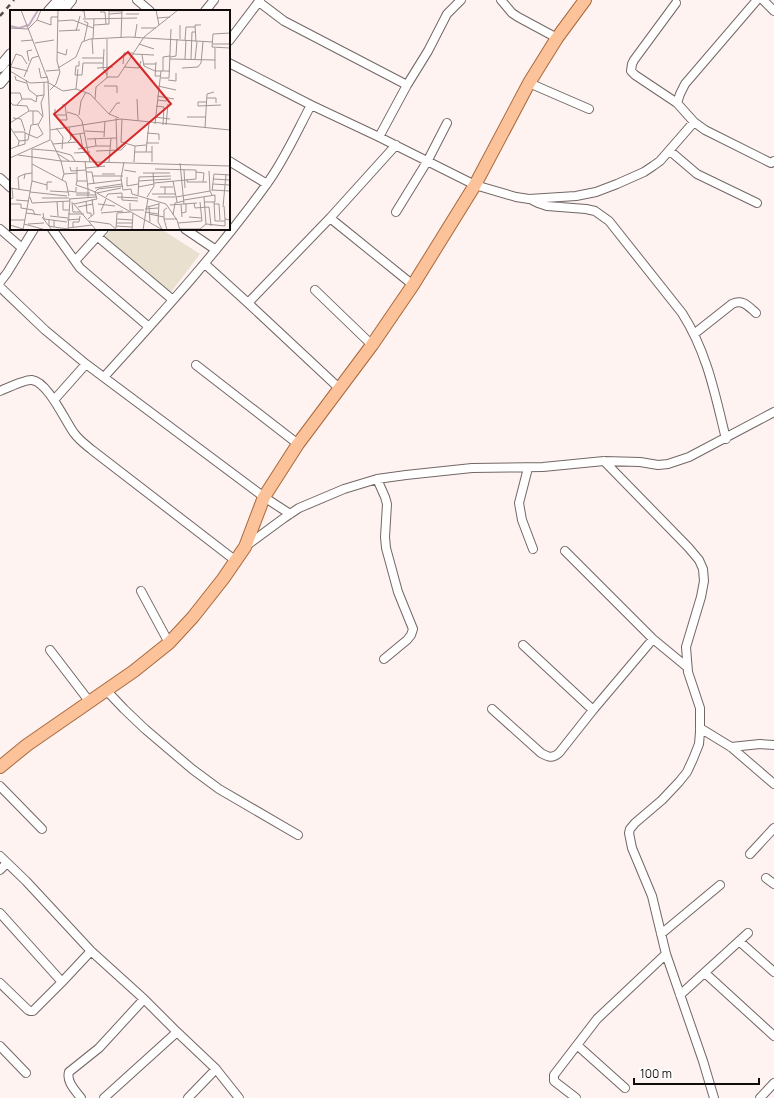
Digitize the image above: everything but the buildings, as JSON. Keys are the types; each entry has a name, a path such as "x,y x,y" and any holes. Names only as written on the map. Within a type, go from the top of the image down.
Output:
{"main road":[{"path":"2,762 134,671 169,643 198,612 245,547 264,497 298,444 372,345 413,285 475,185 529,82 557,38 585,0"}],"street":[{"path":"50,10 59,0"},
{"path":"63,10 71,0"},
{"path":"136,0 149,10"},
{"path":"206,10 214,0"},
{"path":"379,137 407,85 428,52 447,14 461,0"},
{"path":"501,0 518,17 557,38"},
{"path":"677,103 685,84 757,0"},
{"path":"763,0 774,11"},
{"path":"230,40 260,1 284,21 407,85"},
{"path":"676,2 634,60 631,71 677,103 694,122 705,130 768,162 771,163 774,161"},
{"path":"0,67 10,55"},
{"path":"230,64 311,105 428,160 475,185 502,194 529,199 576,196 596,192 644,172 660,161 694,122"},
{"path":"0,83 10,71"},
{"path":"529,82 589,109"},
{"path":"104,377 205,264 267,184 311,105"},
{"path":"396,212 428,160 447,122"},
{"path":"248,303 330,218 396,145"},
{"path":"670,150 697,174 757,203"},
{"path":"230,162 267,184"},
{"path":"0,178 10,187"},
{"path":"529,199 547,206 595,211 609,221 682,313 694,334 710,372 726,438"},
{"path":"330,218 413,285"},
{"path":"0,229 22,248"},
{"path":"0,282 33,230"},
{"path":"53,230 84,271 148,328"},
{"path":"75,261 103,230"},
{"path":"186,230 216,250"},
{"path":"98,237 173,300"},
{"path":"205,264 340,389"},
{"path":"0,287 45,330 86,364 264,497 290,514"},
{"path":"315,290 372,345"},
{"path":"694,334 736,302 742,302 756,313"},
{"path":"54,400 86,364"},
{"path":"196,365 298,444"},
{"path":"0,391 27,381 37,381 54,400 74,433 86,445 236,561"},
{"path":"245,547 299,508 344,489 377,479 472,468 528,468 604,461 640,462 658,465 668,464 689,457 774,412"},
{"path":"604,461 688,546 699,560 702,569 704,581 701,597 686,647 688,672 700,708 699,744 687,772 662,800 635,823 630,829 629,833 632,848 652,896 666,954 703,1061 714,1098"},
{"path":"528,468 519,503 522,520 533,549"},
{"path":"377,479 387,504 385,529 386,548 398,592 413,629 407,640 384,658"},
{"path":"565,551 653,639 687,667"},
{"path":"141,591 169,643"},
{"path":"492,709 541,753 546,757 552,758 559,753 653,639"},
{"path":"523,645 593,710"},
{"path":"50,650 89,701"},
{"path":"106,690 145,729 192,769 219,789 298,835"},
{"path":"700,728 730,747 774,784"},
{"path":"730,747 760,744 774,745"},
{"path":"0,786 42,829"},
{"path":"750,854 774,828"},
{"path":"0,856 26,881 91,951 144,999 216,1069 239,1098"},
{"path":"0,870 7,863"},
{"path":"766,878 774,884"},
{"path":"661,934 720,885"},
{"path":"0,913 62,982"},
{"path":"680,995 706,973 748,933"},
{"path":"739,941 774,972"},
{"path":"0,983 28,1010 35,1010 91,951"},
{"path":"576,1098 556,1083 553,1077 597,1019 666,954"},
{"path":"706,973 774,1036"},
{"path":"81,1098 70,1083 68,1077 69,1072 99,1048 144,999"},
{"path":"104,1098 177,1032"},
{"path":"577,1045 625,1088"},
{"path":"0,1046 26,1072"},
{"path":"188,1098 216,1069"},
{"path":"760,1098 774,1083"}],"shaded area":[{"path":"110,230 163,230 200,254 171,292 104,238"}],"railway":[{"path":"0,16 14,0"}]}
